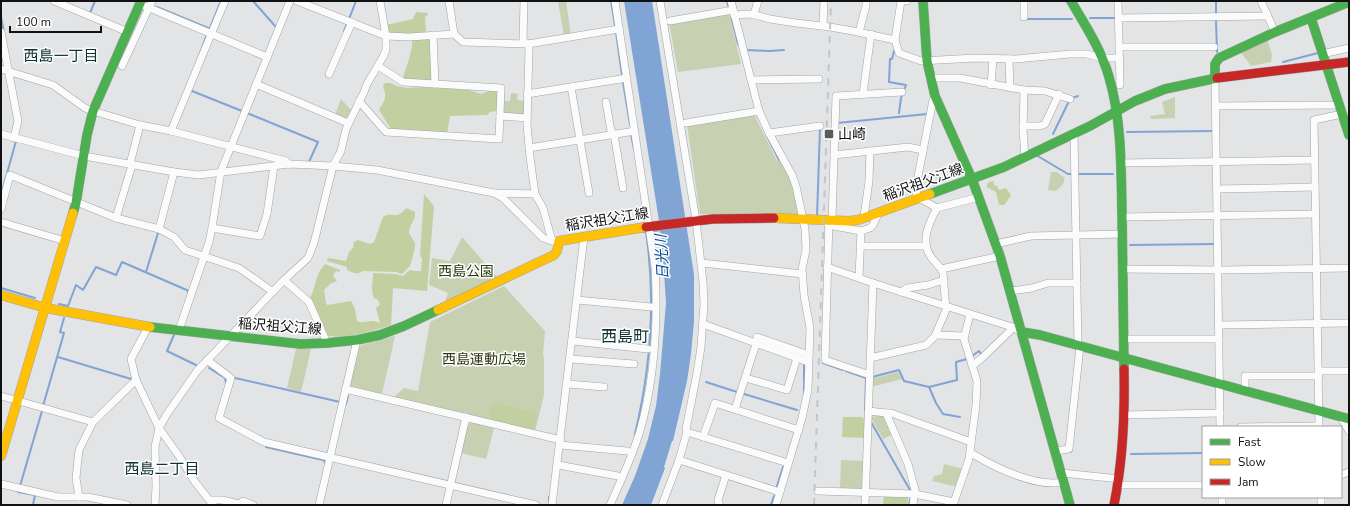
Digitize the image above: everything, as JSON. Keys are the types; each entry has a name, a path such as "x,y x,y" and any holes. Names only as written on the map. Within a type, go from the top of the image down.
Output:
{"main road":[{"path":"923,1 927,60 935,96 979,197 1000,256 1070,505"},
{"path":"1071,1 1102,58 1117,112 1122,234 1124,444 1119,482 1114,505"},
{"path":"1215,78 1216,60 1275,32 1311,18 1332,5 1349,2"},
{"path":"1,456 76,203 87,135 93,111 141,3"},
{"path":"1311,18 1349,135"},
{"name":"稲沢祖父江線","path":"1,295 46,308 148,327 300,344 357,340 380,335 426,317 554,255 557,251 555,241 650,226 695,221 736,218 804,219 830,222 849,221 864,218 972,180 1025,157 1117,112 1135,101 1165,90 1215,78 1349,62"},
{"path":"1022,332 1040,335 1344,418"}],"street":[{"path":"54,1 128,32"},
{"path":"171,131 225,1"},
{"path":"179,330 204,257 212,228 221,172 290,1"},
{"path":"297,1 386,36 397,37 454,34"},
{"path":"155,505 155,447 159,428 166,414 206,360 232,336 284,280 308,258 314,243 333,166 341,151 348,123 386,50 386,36 380,1"},
{"path":"449,1 454,34 463,42 528,44 619,29"},
{"path":"524,1 523,41 528,44 529,48 527,94 529,148 535,194 555,241"},
{"path":"610,505 629,462 640,431 645,411 652,372 657,303 656,267 615,1"},
{"path":"660,1 702,263 704,304 697,373 686,429 687,432 680,460 662,505"},
{"path":"731,1 759,110 768,134 794,180 804,219 806,245 802,274 810,328 808,390 806,405 776,505"},
{"path":"754,14 758,1"},
{"path":"823,26 824,1"},
{"path":"859,32 866,1"},
{"path":"907,1 901,1 895,40 899,53 921,61 975,58 1008,59 1070,54 1087,54 1102,58 1120,58"},
{"path":"1024,1 1024,17"},
{"path":"1118,1 1120,86"},
{"path":"1260,1 1275,32"},
{"path":"141,3 151,5 211,34 267,57"},
{"path":"122,66 151,5"},
{"path":"670,21 733,13 754,14 796,23 871,34 895,40"},
{"path":"1119,18 1267,16"},
{"path":"329,74 352,22"},
{"path":"1,32 5,70 18,122 14,138"},
{"path":"863,94 871,34"},
{"path":"433,35 435,84"},
{"path":"1119,47 1214,47"},
{"path":"1322,54 1349,48"},
{"path":"991,84 993,59"},
{"path":"1008,59 1010,88"},
{"path":"359,101 386,132 499,139 501,88 403,82 378,66"},
{"path":"5,70 54,85 85,108 93,111 140,125 171,131 286,161 289,164"},
{"path":"527,94 627,78"},
{"path":"930,78 960,78 1010,88 1045,91 1059,94 1070,99"},
{"path":"1215,78 1220,426"},
{"path":"751,80 819,79"},
{"path":"256,84 348,123"},
{"path":"571,87 589,193"},
{"path":"1024,90 1023,126 1025,157"},
{"path":"870,375 825,360 836,96 902,92"},
{"path":"1023,126 1040,126 1045,124 1059,94"},
{"path":"935,96 923,150 918,199 937,208 979,197"},
{"path":"606,102 611,131 614,134 622,188"},
{"path":"1215,106 1340,110"},
{"path":"686,123 759,110"},
{"path":"1319,426 1314,120 1340,110"},
{"path":"500,116 527,118"},
{"path":"116,218 140,125"},
{"path":"768,134 820,126"},
{"path":"529,148 635,131"},
{"path":"1056,451 1069,449 1079,346 1074,133"},
{"path":"1,134 84,156 199,175 289,164 333,166 377,170 494,193 535,194"},
{"path":"834,155 908,147 923,150"},
{"path":"864,218 869,181 870,151"},
{"path":"1120,163 1315,160"},
{"path":"212,228 260,236 267,214 274,166"},
{"path":"159,229 174,172"},
{"path":"1,209 10,176 116,218 159,229 174,237 185,250 239,268 273,292"},
{"path":"1217,188 1316,187"},
{"path":"494,193 503,198 543,238 555,241"},
{"path":"870,358 926,345 936,335 945,315 946,306 942,269 930,256 925,246 929,224 937,208"},
{"path":"830,222 861,231 870,228 873,225 879,212"},
{"path":"1121,218 1316,214"},
{"path":"1,222 65,241"},
{"path":"858,278 861,231"},
{"path":"996,244 1031,236 1122,234"},
{"path":"561,505 552,504 571,359 584,236"},
{"path":"860,246 925,246"},
{"path":"942,269 1000,256"},
{"path":"702,263 784,273 789,271 802,274"},
{"path":"830,268 858,269"},
{"path":"830,268 1012,327 1022,332"},
{"path":"1122,269 1349,268"},
{"path":"284,280 309,302 327,343"},
{"path":"901,292 907,288 928,285 944,280"},
{"path":"865,505 873,283"},
{"path":"1010,290 1032,288 1048,283 1077,283"},
{"path":"577,300 651,307"},
{"path":"818,491 915,494 954,504 971,453 971,442 974,426 977,381 964,336 970,314"},
{"path":"1219,324 1349,323"},
{"path":"703,324 808,358"},
{"path":"148,327 131,359 136,380 159,428 211,503 222,500 238,504 243,501 253,505"},
{"path":"972,366 1010,331 1012,327"},
{"path":"936,335 964,336"},
{"path":"1123,340 1219,339"},
{"path":"319,505 357,340"},
{"path":"573,341 648,350"},
{"path":"756,341 797,358 808,358"},
{"path":"735,410 746,378 756,341"},
{"path":"746,378 787,390 797,358"},
{"path":"571,359 634,364"},
{"path":"206,360 231,378 219,418 264,442 536,505"},
{"path":"1245,391 1245,376 1319,374 1349,371"},
{"path":"79,497 76,478 79,450 93,422 136,380"},
{"path":"568,384 604,387"},
{"path":"345,389 466,417 560,443 627,451"},
{"path":"1,396 93,422"},
{"path":"703,437 715,403 799,430"},
{"path":"869,411 891,413 971,442"},
{"path":"886,413 908,464 915,494 913,505"},
{"path":"1124,415 1220,413"},
{"path":"446,505 466,417"},
{"path":"1344,418 1349,431"},
{"path":"687,432 788,463"},
{"path":"971,453 990,465 1022,477 1055,484 1064,482"},
{"path":"680,460 780,492"},
{"path":"558,465 618,476"},
{"path":"1062,473 1119,482 1202,485"},
{"path":"720,505 718,500 726,475"},
{"path":"1,484 58,498 88,497 127,505"}],"green space":[{"path":"558,1 566,1 571,36 564,37"},
{"path":"416,12 427,13 428,15 425,17 426,33 392,34 388,31 388,24 413,19"},
{"path":"729,13 741,64 678,72 669,22"},
{"path":"428,38 431,41 433,79 430,81 403,79 410,54 412,39"},
{"path":"1267,39 1272,55 1271,62 1251,66 1240,51"},
{"path":"385,83 408,88 421,87 469,90 481,94 489,91 495,91 498,94 498,111 490,112 487,115 450,116 447,134 392,131 379,110 384,102 385,92 383,86"},
{"path":"511,93 518,94 517,100 525,101 525,112 522,115 505,114 503,111 503,101 510,101"},
{"path":"1175,97 1175,118 1151,119 1150,116 1165,114 1162,102"},
{"path":"341,99 351,110 347,117 344,118 335,115"},
{"path":"754,114 777,161 781,160 792,182 800,213 798,217 700,214 687,125"},
{"path":"1051,172 1057,172 1065,178 1063,184 1056,191 1048,190"},
{"path":"993,181 999,190 1006,188 1011,195 1004,205 999,205 996,192 987,187 989,182"},
{"path":"424,194 434,206 427,291 393,288 391,325 350,336 341,337 327,335 310,298 319,272 325,264 340,270 339,272 336,271 333,276 337,281 330,284 324,290 327,305 351,301 355,309 357,321 373,321 380,323 376,308 380,305 378,300 374,298 372,291 373,273 403,276 410,270 421,271 422,258 420,256"},
{"path":"406,208 415,212 415,217 409,233 415,243 415,248 410,266 402,274 396,272 363,271 355,273 347,270 347,267 327,261 329,258 346,261 349,252 353,248 354,242 358,240 370,244 374,242 383,217 386,215 400,214"},
{"name":"西島公園","path":"462,237 497,277 445,302 448,293 429,285 432,258 450,261"},
{"name":"西島運動広場","path":"504,286 545,331 543,354 544,395 535,431 394,397 404,388 418,391 430,322"},
{"path":"395,336 382,394 350,386 359,348 362,345"},
{"path":"296,349 311,349 301,392 287,388"},
{"path":"898,372 902,379 871,387 871,379"},
{"path":"496,403 535,412 537,415 534,429 493,420 489,416 489,407"},
{"path":"882,415 885,416 894,434 883,439 871,418"},
{"path":"843,417 862,417 865,420 864,438 842,437"},
{"path":"472,422 494,428 486,459 461,453 467,426"},
{"path":"841,460 863,461 862,490 840,488"},
{"path":"944,464 964,469 958,487 932,481 934,476 942,474"},
{"path":"884,493 909,494 907,505 883,505"}],"water":[{"path":"624,1 652,1 694,275 694,321 687,381 673,441 664,467 665,468 651,505 622,505 635,476 648,439 656,406 666,303 659,221"}],"waterway":[{"path":"90,13 95,1"},
{"path":"157,7 210,28 221,1"},
{"path":"253,1 276,27"},
{"path":"349,19 356,1"},
{"path":"611,1 615,25"},
{"path":"727,1 729,9"},
{"path":"1216,1 1216,14"},
{"path":"731,16 738,44"},
{"path":"1,17 4,32"},
{"path":"1090,18 1115,18"},
{"path":"1026,19 1072,19"},
{"path":"1216,20 1217,52"},
{"path":"344,31 347,24"},
{"path":"616,32 622,75"},
{"path":"199,56 206,37"},
{"path":"746,50 784,50"},
{"path":"896,52 894,51 892,59 890,59 889,82 906,85 901,98 899,113"},
{"path":"1283,62 1318,53"},
{"path":"623,82 630,124"},
{"path":"192,91 242,111"},
{"path":"1053,134 1070,99 1078,96"},
{"path":"247,113 318,142 309,162"},
{"path":"837,123 927,114"},
{"path":"817,217 820,128"},
{"path":"1127,132 1214,131"},
{"path":"631,134 634,149"},
{"path":"766,134 779,160"},
{"path":"1,195 16,141"},
{"path":"1036,155 1068,174 1072,174"},
{"path":"1079,174 1113,174"},
{"name":"日光川","path":"654,231 662,230"},
{"name":"日光川","path":"635,434 645,384 651,308 649,257 646,232 643,232"},
{"path":"146,272 158,233"},
{"path":"1130,245 1215,244"},
{"path":"59,304 68,306 76,285 83,290 96,267 116,275 122,262 189,291 188,293"},
{"path":"1,288 35,298"},
{"path":"43,406 64,333 60,332 64,318"},
{"path":"174,335 167,351 196,365"},
{"path":"972,356 979,351 982,355"},
{"path":"58,357 131,379"},
{"path":"929,387 957,380 956,362 967,359"},
{"path":"823,363 843,370"},
{"path":"804,365 804,394"},
{"path":"209,368 225,378 226,383"},
{"path":"872,377 899,370 904,381 929,387 943,414 960,417"},
{"path":"846,371 866,378 865,411"},
{"path":"235,378 340,402"},
{"path":"706,382 737,392"},
{"path":"744,394 797,410"},
{"path":"346,404 348,396"},
{"path":"20,486 42,411"},
{"path":"871,422 910,490"},
{"path":"266,447 323,460 326,463 325,465"},
{"path":"1131,454 1202,453"},
{"path":"777,486 783,467"},
{"path":"18,492 35,495 33,505"},
{"path":"771,505 774,496"},
{"path":"909,505 911,496"},
{"path":"549,497 549,504"}],"railway":[{"path":"814,505 831,1"}],"traffic: fast":[{"path":"73,213 87,135 93,111 141,1"},
{"path":"923,1 927,61 935,96 972,179 1000,256 1070,505"},
{"path":"1071,1 1092,38 1106,67 1113,94 1119,128 1121,163 1124,369"},
{"path":"1215,78 1215,64 1219,58 1275,32 1349,2"},
{"path":"1311,18 1349,135"},
{"path":"930,194 1004,167 1090,126 1135,101 1165,89 1217,78"},
{"path":"150,327 300,344 327,343 357,340 380,335 404,326 438,310"},
{"path":"1022,332 1040,335 1349,419"}],"traffic: slow":[{"path":"774,218 849,221 858,220 930,194"},
{"path":"1,456 73,213"},
{"path":"438,310 554,255 557,251 559,241 646,227"},
{"path":"1,295 46,308 150,327"}],"traffic: jam":[{"path":"1217,78 1349,62"},
{"path":"646,227 713,219 774,218"},
{"path":"1114,505 1120,471 1123,437 1124,369"}],"place":[{"name":"山崎","path":"829,134"}],"district":[{"name":"西島一丁目","path":"61,56"},
{"name":"西島町","path":"625,336"},
{"name":"西島二丁目","path":"162,469"}]}
